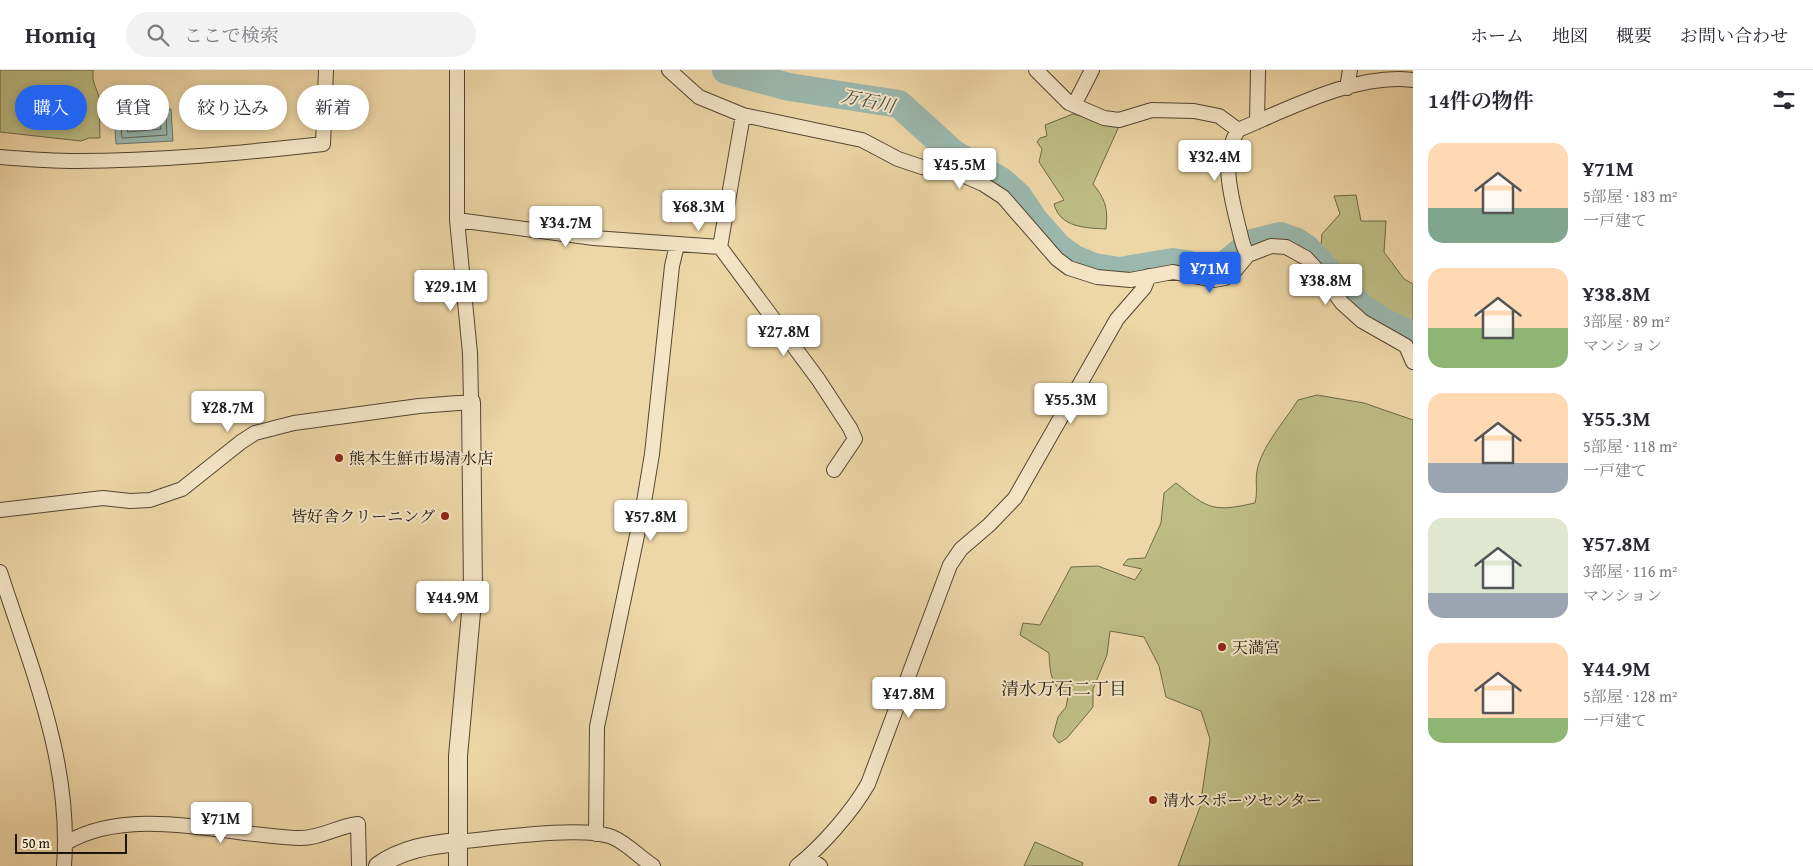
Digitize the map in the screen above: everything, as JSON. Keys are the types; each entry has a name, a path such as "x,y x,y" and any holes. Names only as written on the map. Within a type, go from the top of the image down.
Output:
{"street":[{"path":"0,157 75,161 151,158 237,154 323,144 326,70"},
{"path":"457,70 457,220 470,353 473,591 461,713 458,866"},
{"path":"669,70 699,97 743,115 832,132 871,144 906,162 922,167 953,171 983,184 1003,197 1057,259 1069,268 1097,278 1113,280 1174,272 1186,272 1204,280 1225,278 1245,249 1228,170 1232,139 1238,130 1347,88 1376,79 1398,78 1413,80"},
{"path":"1036,70 1069,103 1104,118 1119,120 1152,110 1194,111 1220,116 1238,130"},
{"path":"1074,105 1092,70"},
{"path":"1257,122 1258,70"},
{"path":"1347,88 1350,70"},
{"path":"743,115 720,247 795,346 850,428 855,439 834,470"},
{"path":"457,220 677,245 720,247"},
{"path":"596,834 597,727 646,493 672,266 677,245"},
{"path":"1245,249 1271,246 1286,247 1306,258 1320,273 1342,303 1362,321 1406,346 1413,362"},
{"path":"802,862 859,800 868,784 950,565 961,549 989,525 1015,498 1117,319 1144,288 1149,276"},
{"path":"0,510 103,498 130,501 150,500 182,489 240,442 255,433 294,423 419,406 471,402"},
{"path":"0,572 54,739 64,797 66,843 64,866"},
{"path":"66,843 93,831 133,825 227,830 301,838 358,824 359,866"},
{"path":"378,866 404,851 431,844 529,836 596,834 620,842 653,866"},
{"path":"802,862 820,866"}],"shaded area":[{"path":"0,70 93,70 93,80 97,91 97,130 100,130 100,138 89,138 81,141 0,132"},
{"path":"1073,114 1101,122 1120,124 1093,184 1105,205 1107,216 1106,229 1075,225 1062,218 1054,204 1064,200 1039,162 1042,149 1037,142 1040,138 1047,136 1045,125"},
{"path":"1356,195 1361,221 1386,221 1384,252 1404,279 1413,284 1413,328 1381,315 1344,286 1320,257 1322,234 1340,214 1334,196"},
{"path":"1317,395 1364,403 1413,420 1413,866 1178,866 1200,807 1210,739 1201,711 1166,697 1159,666 1144,637 1110,631 1107,655 1093,689 1093,707 1067,738 1059,743 1053,736 1058,717 1066,707 1068,696 1054,683 1049,653 1020,635 1023,623 1040,625 1071,567 1098,566 1135,580 1142,569 1123,565 1128,559 1145,558 1161,523 1164,493 1176,483 1196,499 1213,507 1221,508 1255,503 1257,471 1259,462 1268,444 1298,400"},
{"path":"1035,842 1083,863 1082,866 1024,866"}],"water":[{"path":"169,109 171,109 173,141 116,144 115,130 169,130"}],"waterway":[{"name":"万石川","path":"726,70 789,87 899,104 954,154 1001,181 1018,196 1035,221 1058,247 1073,258 1094,267 1120,271 1173,262 1187,264 1207,272 1217,271 1252,243 1280,236 1295,241 1307,249 1362,308 1383,322 1405,332 1413,339"}],"place":[{"name":"熊本生鮮市場清水店","path":"339,458"},
{"name":"皆好舎クリーニング","path":"445,516"},
{"name":"天満宮","path":"1222,647"},
{"name":"清水スポーツセンター","path":"1153,800"}],"district":[{"name":"清水万石二丁目","path":"1064,689"}]}
